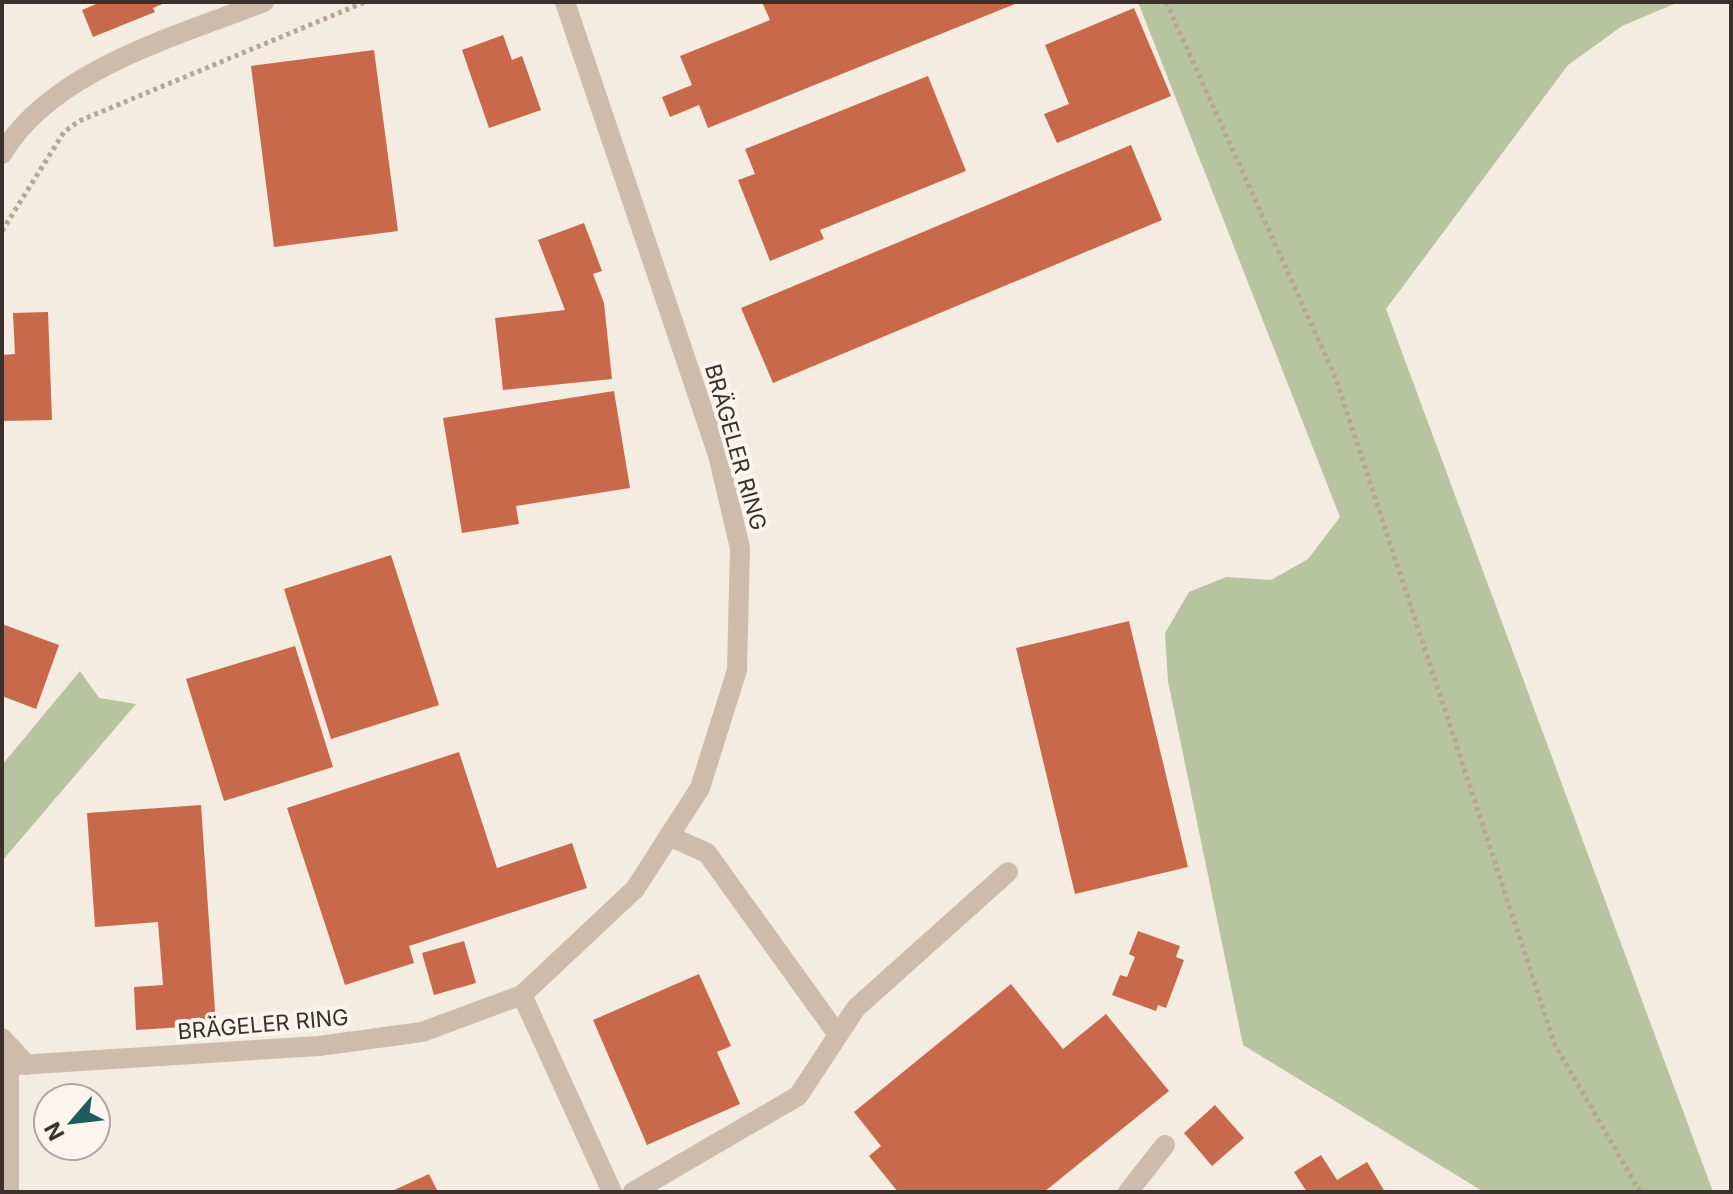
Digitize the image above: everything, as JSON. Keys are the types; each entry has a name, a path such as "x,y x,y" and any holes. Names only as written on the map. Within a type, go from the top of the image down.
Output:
{"street":[{"path":"2,154 9,142 49,101 97,69 264,2"},
{"name":"BRÄGELER RING","path":"13,1066 319,1046 422,1032 522,995 635,889 700,788 737,670 740,548 718,455 565,2"},
{"path":"669,836 707,853 838,1035"},
{"path":"633,1192 798,1096 856,1008 1008,872"},
{"path":"522,995 612,1192"},
{"path":"2,1038 13,1066 9,1192"},
{"path":"1128,1192 1165,1145"}],"path":[{"path":"2,231 64,132 79,121 365,2"},
{"path":"1166,2 1336,379 1555,1045 1640,1192"}],"green space":[{"path":"1138,2 1679,2 1622,26 1568,65 1386,309 1713,1192 1484,1192 1243,1045 1168,681 1165,633 1189,592 1226,577 1271,580 1308,559 1340,517"},
{"path":"80,671 99,698 136,704 2,861 2,765"}],"building":[{"path":"101,2 167,2 153,8 155,12 93,37 82,10"},
{"path":"762,2 1020,2 708,128 699,105 670,117 662,97 692,85 680,56 770,20"},
{"path":"1134,8 1171,96 1057,143 1044,114 1069,104 1045,45"},
{"path":"503,35 512,60 522,56 541,110 489,128 462,50"},
{"path":"374,50 398,231 274,247 251,66"},
{"path":"928,76 966,171 820,230 824,239 770,261 738,180 755,174 745,149"},
{"path":"1131,145 1162,220 773,383 741,308"},
{"path":"584,223 602,271 593,274 604,303 612,379 503,390 495,318 565,310 538,240"},
{"path":"48,312 52,420 2,421 2,355 15,354 13,313"},
{"path":"614,391 630,488 516,506 519,524 462,533 443,418"},
{"path":"391,555 439,705 331,739 284,589"},
{"path":"1129,621 1188,867 1075,894 1016,648"},
{"path":"2,624 59,645 36,709 2,696"},
{"path":"295,646 333,767 224,801 186,679"},
{"path":"459,752 497,868 572,843 587,888 409,946 414,963 345,985 287,808"},
{"path":"201,805 216,1025 136,1030 134,987 163,985 158,922 95,927 87,813"},
{"path":"1138,931 1180,946 1176,957 1184,960 1166,1008 1158,1005 1156,1011 1112,995 1120,975 1127,977 1135,957 1129,954"},
{"path":"464,941 476,983 434,995 422,953"},
{"path":"699,974 731,1046 717,1052 740,1104 647,1145 593,1020"},
{"path":"1011,984 1063,1049 1106,1014 1169,1091 1044,1192 898,1192 869,1156 881,1146 854,1112"},
{"path":"1215,1105 1244,1138 1212,1166 1184,1133"},
{"path":"1321,1155 1337,1180 1367,1162 1385,1192 1307,1192 1294,1172"},
{"path":"429,1174 438,1192 390,1192"}]}
